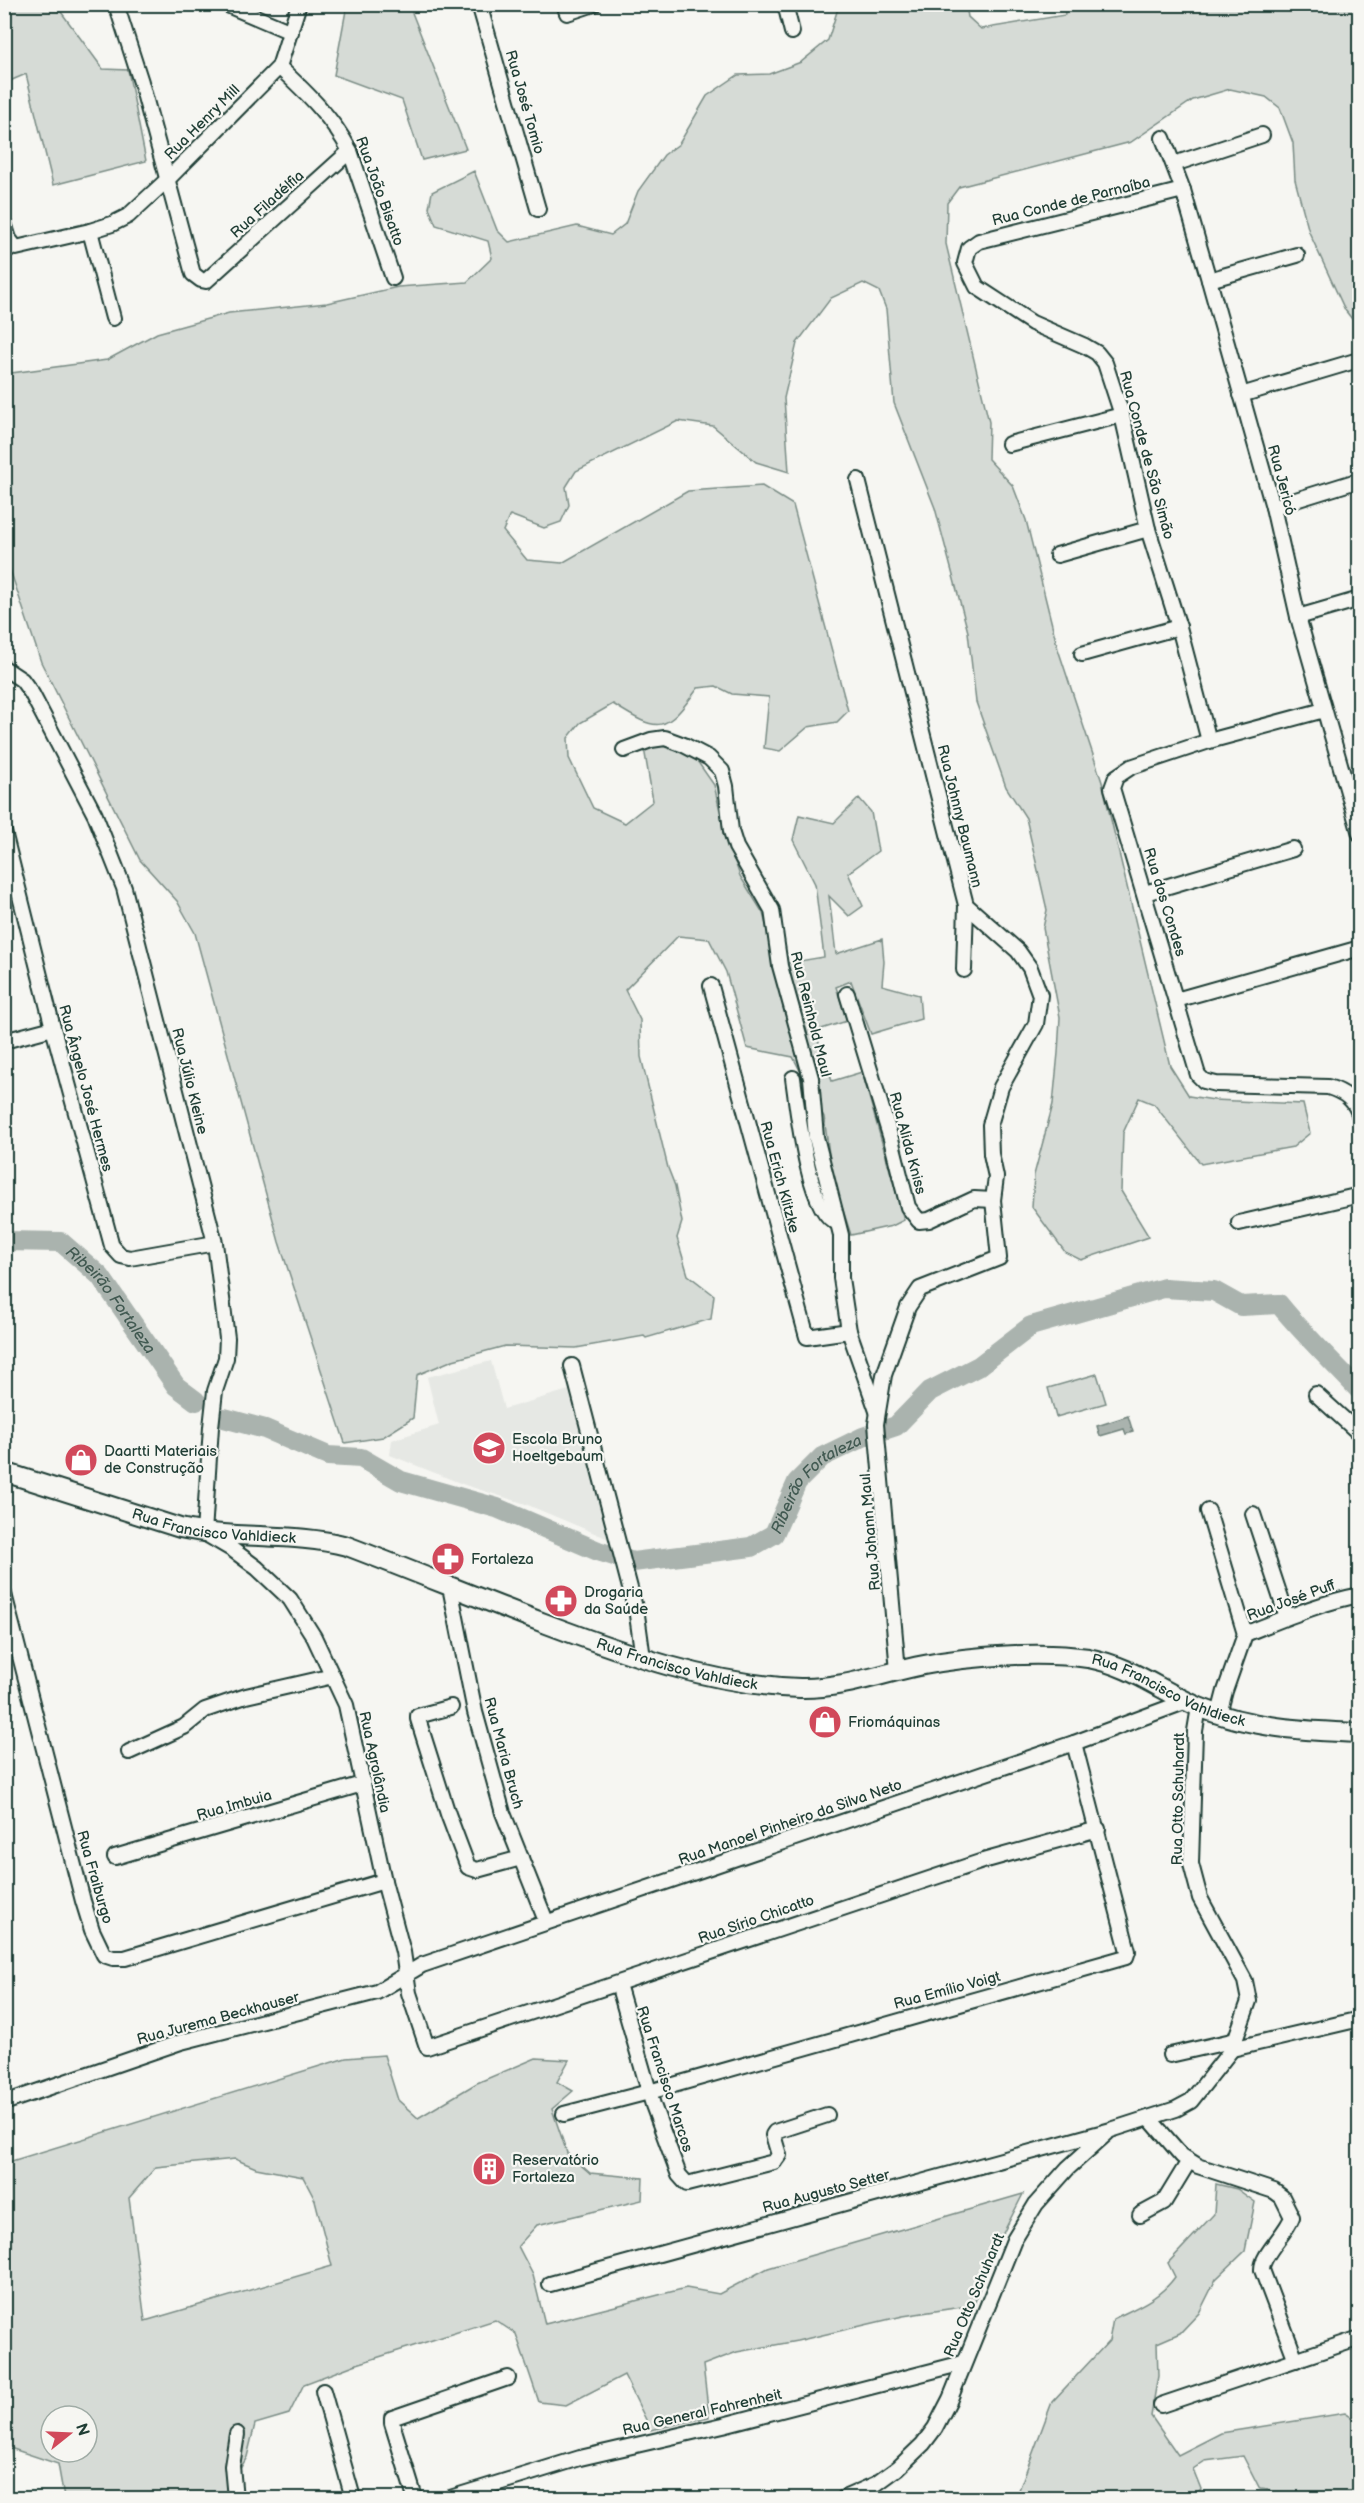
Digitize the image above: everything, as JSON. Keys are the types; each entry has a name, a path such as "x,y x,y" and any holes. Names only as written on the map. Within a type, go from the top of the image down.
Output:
{"main road":[{"name":"Rua Francisco Vahldieck","path":"4,1472 180,1528 204,1533 322,1539 347,1546 450,1587 643,1658 722,1678 799,1688 846,1685 925,1665 975,1659 1076,1657 1107,1663 1136,1673 1193,1704 1219,1714 1284,1728 1359,1733"}],"street":[{"path":"116,4 141,82 167,180"},
{"path":"225,4 291,32"},
{"name":"Rua Henry Mill","path":"4,223 9,239 16,248 90,231 128,216 279,67 299,4"},
{"name":"Rua José Tomio","path":"479,4 538,209"},
{"path":"564,4 567,13 594,4"},
{"path":"785,4 792,32"},
{"name":"Rua João Bisatto","path":"279,67 312,98 332,121 350,151 393,278"},
{"path":"1174,164 1262,135"},
{"name":"Rua Jericó","path":"1163,138 1183,190 1273,507 1298,617 1359,834"},
{"name":"Rua Filadélfia","path":"167,180 193,274 206,281 350,151"},
{"name":"Rua Conde de Parnaíba","path":"969,248 979,241 1183,190"},
{"path":"90,231 112,318"},
{"name":"Rua Conde de São Simão","path":"969,248 965,263 977,287 1032,323 1068,337 1097,353 1105,363 1122,415 1148,529 1179,627 1209,741"},
{"path":"1209,280 1297,255"},
{"path":"1241,395 1355,361"},
{"path":"1009,444 1122,415"},
{"name":"Rua Johnny Baumann","path":"858,480 966,905 1018,951 1030,968 1040,995 1036,1024 1001,1087 990,1125 990,1154 996,1177 993,1200"},
{"path":"1273,507 1359,480"},
{"path":"1057,555 1148,529"},
{"path":"1298,617 1359,599"},
{"path":"1082,654 1179,627"},
{"name":"Rua Júlio Kleine","path":"4,668 22,680 32,694 95,815 124,888 214,1243 227,1338 226,1358 215,1391 204,1533"},
{"name":"Rua dos Condes","path":"1324,710 1209,741 1131,767 1116,777 1112,788 1198,1075 1204,1081 1216,1084 1328,1087 1341,1091 1352,1099 1359,1117"},
{"name":"Rua Reinhold Maul","path":"624,750 651,740 665,738 710,758 722,771 731,831 736,847 772,910 780,966 811,1078 816,1137 841,1235 842,1278 849,1331 877,1418"},
{"name":"Rua Ângelo José Hermes","path":"4,832 53,1028 112,1246 121,1256 130,1258 214,1243"},
{"path":"1145,893 1293,849"},
{"path":"964,970 966,905"},
{"path":"1176,1000 1359,948"},
{"name":"Rua Erich Klitzke","path":"711,986 807,1337 849,1331"},
{"name":"Rua Alida Kniss","path":"847,994 891,1139 908,1207 919,1221 929,1220 974,1199 993,1200"},
{"path":"4,1041 53,1028"},
{"path":"793,1078 806,1162 811,1179 825,1215 836,1222"},
{"path":"1239,1223 1359,1195"},
{"name":"Rua Johann Maul","path":"898,1671 877,1418 884,1376 913,1297 920,1289 999,1258 993,1200"},
{"path":"572,1366 637,1615 643,1658"},
{"path":"1316,1394 1359,1434"},
{"path":"1208,1511 1245,1634"},
{"path":"1253,1514 1287,1617"},
{"name":"Rua Agrolândia","path":"204,1533 241,1556 290,1599 314,1637 346,1705 384,1881 403,1952 405,1976 428,2047"},
{"name":"Rua Maria Bruch","path":"450,1587 475,1712 503,1813 546,1921"},
{"name":"Rua Fraiburgo","path":"4,1594 83,1901 92,1930 104,1955 125,1958 384,1881"},
{"name":"Rua José Puff","path":"1219,1714 1245,1634 1335,1600 1359,1595"},
{"path":"129,1752 184,1727 205,1710 246,1696 333,1676"},
{"name":"Rua Manoel Pinheiro da Silva Neto","path":"405,1976 422,1965 546,1921 1193,1704"},
{"name":"Rua Otto Schuhardt","path":"844,2499 876,2484 898,2468 923,2444 935,2428 950,2399 1014,2240 1036,2204 1068,2168 1111,2130 1191,2101 1234,2045 1249,2001 1245,1981 1200,1898 1191,1864 1195,1731 1193,1704"},
{"path":"451,1707 418,1716 418,1719 448,1814 468,1867 477,1870 521,1858"},
{"name":"Rua Emílio Voigt","path":"564,2114 1126,1957 1128,1951 1074,1743"},
{"name":"Rua Imbuia","path":"114,1857 362,1784"},
{"name":"Rua Sírio Chicatto","path":"428,2047 983,1861 1098,1829"},
{"name":"Rua Jurema Beckhauser","path":"4,2103 181,2042 377,1992 405,1976"},
{"name":"Rua Francisco Marcos","path":"618,1984 649,2092 679,2175 687,2184 774,2162 779,2155 773,2135 775,2132 827,2115"},
{"path":"1170,2055 1234,2045 1359,2019"},
{"path":"1149,2118 1189,2161 1207,2170 1274,2191 1290,2211 1292,2217 1287,2229 1262,2265 1296,2360"},
{"name":"Rua Augusto Setter","path":"550,2284 1111,2130"},
{"path":"1140,2215 1164,2202 1189,2161"},
{"path":"1161,2405 1359,2338"},
{"name":"Rua General Fahrenheit","path":"450,2499 580,2458 723,2425 963,2363"},
{"path":"415,2499 392,2418 508,2378"},
{"path":"323,2391 353,2499"},
{"path":"235,2499 232,2466 237,2434"}],"shaded area":[{"path":"4,5 56,5 103,69 128,70 146,161 53,185 26,74 5,83"},
{"path":"347,5 409,5 466,149 422,160 402,100 334,75"},
{"path":"839,5 966,5 968,17 981,29 1065,15 1064,5 1359,5 1359,328 1345,310 1309,232 1295,180 1293,143 1280,108 1266,97 1230,89 1193,100 1131,142 959,187 947,203 946,244 989,422 988,459 1013,486 1026,520 1058,649 1102,782 1170,1066 1189,1096 1214,1100 1303,1104 1310,1133 1293,1147 1201,1164 1154,1104 1139,1098 1123,1133 1121,1191 1149,1237 1081,1260 1065,1252 1032,1207 1034,1175 1053,1104 1060,1017 1043,928 1047,910 1026,818 1006,787 976,702 968,632 935,508 894,403 886,309 879,291 863,283 831,298 797,343 784,398 789,472 756,462 713,426 678,421 576,471 566,487 569,505 561,522 544,528 510,515 503,531 527,560 562,563 688,491 762,486 793,505 848,711 837,722 808,727 780,751 764,748 769,697 732,694 716,686 698,688 677,714 661,724 641,720 613,704 580,723 568,738 569,758 593,808 625,823 653,801 644,748 660,742 693,755 714,785 726,837 740,876 763,913 776,965 824,957 815,884 793,840 799,815 834,823 859,798 871,812 878,851 848,873 863,906 849,916 829,896 836,954 882,939 884,962 882,985 919,995 921,1019 871,1034 851,981 836,987 847,1021 815,1031 832,1081 862,1072 904,1220 892,1226 851,1235 832,1176 824,1117 793,1057 747,1048 726,972 709,939 678,936 625,990 640,1020 641,1057 668,1168 675,1186 682,1222 677,1238 688,1275 714,1295 711,1319 646,1338 644,1336 576,1348 505,1346 453,1360 417,1375 413,1418 383,1437 345,1443 279,1242 195,933 177,901 140,860 41,662 5,555 4,374 107,360 157,333 229,313 327,303 398,287 467,282 492,258 488,241 436,225 429,208 432,192 474,171 497,230 509,242 577,226 611,235 625,224 638,191 664,155 679,144 707,96 738,75 769,74 801,62 828,40"},
{"name":"Escola Bruno Hoeltgebaum","path":"491,1361 504,1409 572,1389 611,1540 523,1503 465,1485 390,1455 392,1440 439,1425 427,1377"},
{"path":"1097,1374 1106,1403 1056,1417 1048,1388"},
{"path":"1128,1416 1133,1432 1126,1434 1124,1429 1100,1436 1097,1426"},
{"path":"384,2055 398,2100 418,2118 477,2083 536,2058 569,2060 557,2082 573,2091 552,2109 567,2153 590,2173 643,2178 642,2200 537,2225 518,2246 533,2275 545,2324 686,2288 719,2294 768,2268 1023,2194 987,2265 974,2305 903,2316 797,2341 737,2352 703,2365 709,2417 651,2430 624,2375 566,2405 539,2402 516,2334 495,2320 354,2365 304,2384 289,2414 255,2424 247,2457 237,2474 245,2498 64,2498 58,2464 99,2464 99,2404 39,2404 39,2458 10,2448 5,2487 5,2163 346,2058","holes":["235,2159 256,2168 303,2177 315,2200 332,2266 145,2321 129,2198 156,2167"]},
{"path":"1216,2184 1237,2189 1255,2202 1245,2251 1216,2279 1199,2313 1180,2333 1157,2343 1158,2376 1151,2416 1178,2455 1221,2433 1345,2413 1359,2422 1359,2498 1275,2498 1269,2490 1260,2489 1243,2456 1205,2461 1193,2469 1201,2489 1191,2498 1016,2498 1052,2402 1109,2341 1113,2319 1155,2297 1169,2285 1175,2277 1168,2263 1214,2214"}],"waterway":[{"name":"Ribeirão Fortaleza","path":"4,1241 61,1242 100,1276 176,1386 196,1401"},
{"name":"Ribeirão Fortaleza","path":"224,1418 265,1429 328,1456 361,1458 401,1481 497,1508 598,1551 633,1562 751,1547 774,1534 797,1482 822,1457 863,1437 896,1426 930,1391 979,1366 1031,1326 1164,1288 1214,1291 1241,1306 1279,1304 1308,1338 1360,1391"}],"place":[{"name":"Escola Bruno Hoeltgebaum","path":"489,1448"},
{"name":"Daartti Materiais de Construção","path":"81,1460"},
{"name":"Fortaleza","path":"448,1559"},
{"name":"Drogaria da Saúde","path":"561,1601"},
{"name":"Friomáquinas","path":"825,1722"},
{"name":"Reservatório Fortaleza","path":"489,2169"}]}
